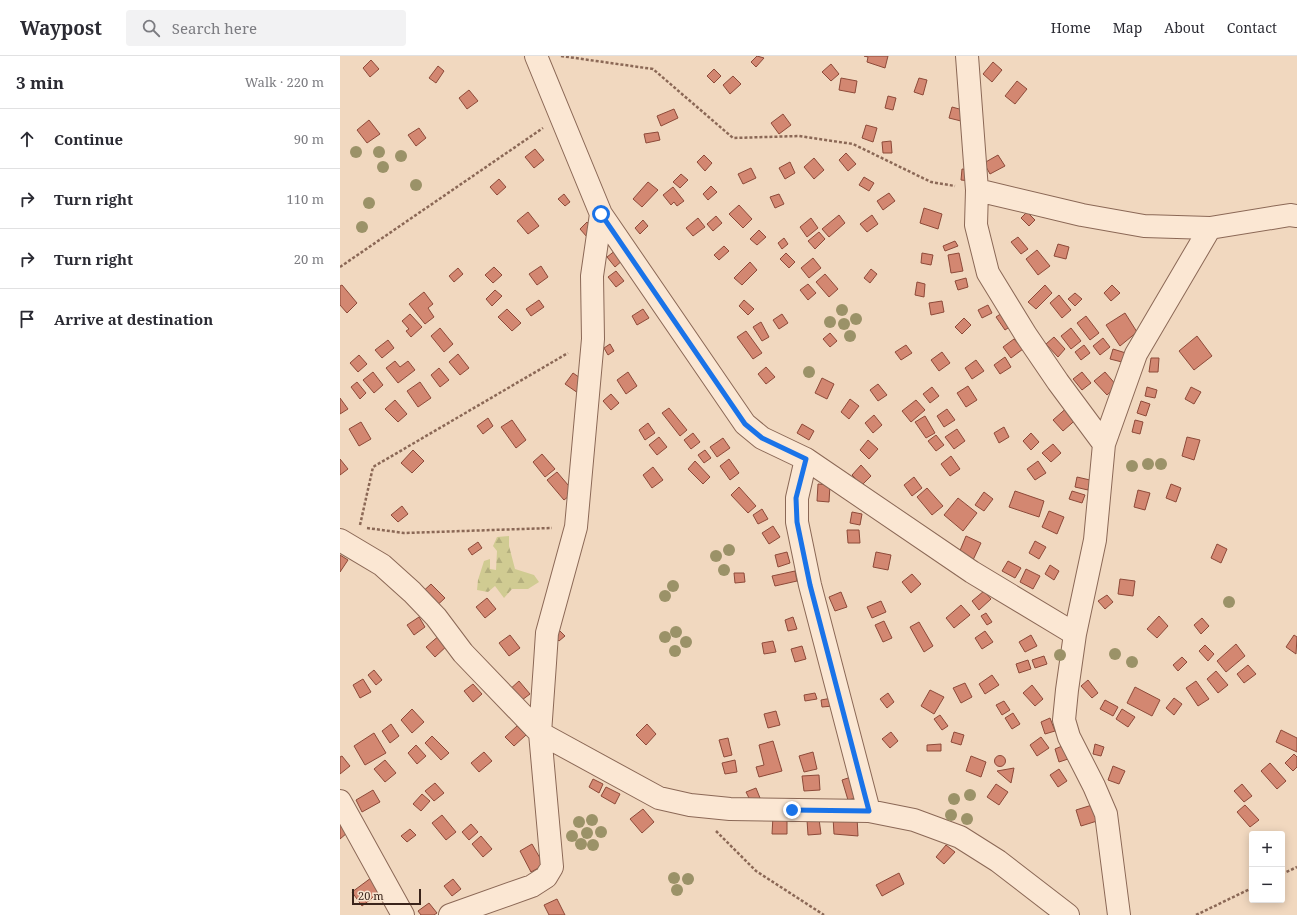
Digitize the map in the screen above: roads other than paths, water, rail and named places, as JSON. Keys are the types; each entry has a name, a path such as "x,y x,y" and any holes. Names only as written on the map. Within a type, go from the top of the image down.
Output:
{"street":[{"path":"536,56 601,214 745,424 762,438 806,459 972,572 1075,634"},
{"path":"967,56 977,190 976,225 988,273 1050,370 1104,444"},
{"path":"977,190 1082,215 1144,226 1210,228 1290,215 1297,216"},
{"path":"450,915 532,886 546,877 552,867 540,733 547,633 576,527 593,339 592,276 601,214"},
{"path":"1119,915 1106,814 1094,786 1069,737 1064,720 1075,634 1095,540 1104,444 1136,354 1210,228"},
{"path":"806,459 796,498 797,522 810,585 869,811"},
{"path":"340,540 382,565 412,592 436,617 463,653 540,733 659,798 690,805 730,809 869,811 914,820 960,837 998,861 1068,915"},
{"path":"340,801 403,915"}]}
